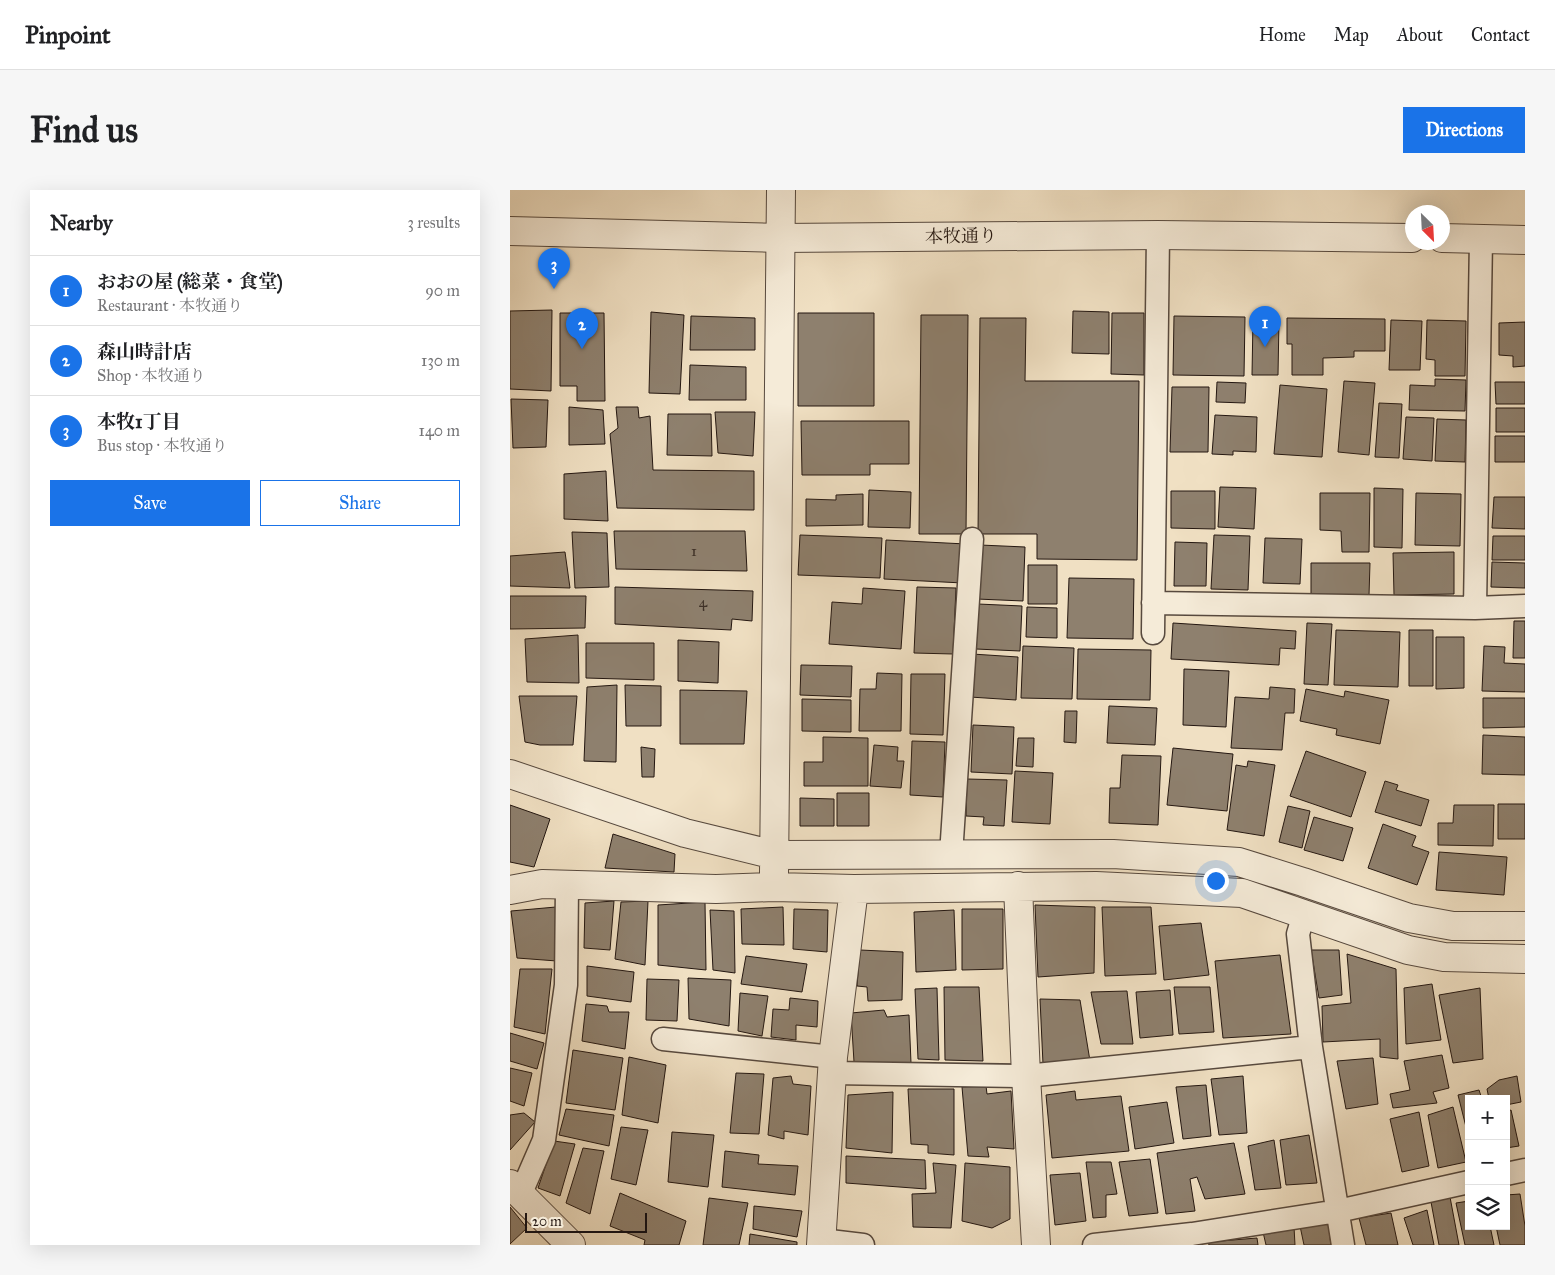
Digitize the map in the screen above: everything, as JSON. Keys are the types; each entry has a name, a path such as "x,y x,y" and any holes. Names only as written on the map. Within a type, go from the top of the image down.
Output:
{"street":[{"path":"774,887 781,190"},
{"name":"本牧通り","path":"510,231 780,238 1158,235 1405,238"},
{"path":"1450,238 1525,240"},
{"path":"510,774 685,833 775,855 1113,854 1239,862 1409,918 1453,926 1525,926"},
{"path":"510,890 542,884 716,889 774,887 1096,886 1242,893 1408,950 1444,957 1525,959"},
{"path":"1018,886 1026,1076 1036,1245"},
{"path":"821,1242 833,1065 854,888"},
{"path":"515,1189 571,1245"}],"lane":[{"path":"1153,632 1158,235"},
{"path":"1475,608 1481,239"},
{"path":"951,855 972,539"},
{"path":"1153,603 1475,608 1525,606"},
{"path":"515,1189 544,1140 566,985 567,885"},
{"path":"1304,914 1298,934 1311,1047 1343,1245"},
{"path":"663,1039 833,1065 1026,1076 1311,1047"},
{"path":"1510,1173 1525,1170"},
{"path":"1094,1245 1192,1234 1338,1211 1465,1183"},
{"path":"821,1242 863,1245"}],"building":[{"path":"552,310 551,391 510,389 510,311"},
{"path":"1073,311 1109,312 1109,354 1072,353"},
{"path":"651,312 684,315 680,394 649,393"},
{"path":"560,313 604,313 605,401 577,401 577,386 560,386"},
{"path":"798,313 874,313 874,406 798,406"},
{"path":"1112,313 1144,313 1144,375 1111,374"},
{"path":"921,315 968,315 966,534 919,534"},
{"path":"691,316 755,318 755,350 690,350"},
{"path":"1174,316 1245,317 1244,376 1173,375"},
{"path":"980,318 1026,318 1025,381 1139,381 1137,560 1037,559 1037,534 978,534"},
{"path":"1287,318 1385,319 1385,351 1354,351 1354,357 1323,358 1323,375 1292,375 1292,344 1287,344"},
{"path":"1253,319 1279,319 1278,375 1252,375"},
{"path":"1391,320 1422,321 1420,370 1389,370"},
{"path":"1427,320 1466,321 1465,376 1435,376 1435,360 1426,359"},
{"path":"1525,322 1525,366 1513,367 1513,356 1499,355 1499,323"},
{"path":"690,365 746,367 746,400 689,400"},
{"path":"1435,379 1466,380 1465,411 1409,410 1410,385 1435,386"},
{"path":"1344,381 1375,383 1369,455 1338,452"},
{"path":"1217,382 1246,383 1245,403 1216,402"},
{"path":"1495,382 1525,382 1525,404 1496,404"},
{"path":"1280,385 1327,389 1322,457 1274,454"},
{"path":"1172,387 1209,387 1208,452 1170,452"},
{"path":"511,399 548,400 546,447 513,448"},
{"path":"1379,403 1402,404 1399,458 1375,457"},
{"path":"569,407 603,410 605,444 569,445"},
{"path":"616,407 638,407 639,418 650,416 653,470 754,471 754,510 617,508 610,434 618,428"},
{"path":"1496,408 1525,408 1525,432 1496,432"},
{"path":"715,412 755,412 753,456 718,453"},
{"path":"668,414 711,414 712,456 667,455"},
{"path":"1215,415 1257,417 1256,452 1233,451 1233,455 1212,454"},
{"path":"1406,417 1434,418 1432,461 1403,459"},
{"path":"1437,419 1466,420 1465,462 1435,461"},
{"path":"801,421 909,421 909,464 870,464 870,475 802,475"},
{"path":"1495,436 1525,436 1525,462 1495,462"},
{"path":"606,471 608,521 564,519 564,474"},
{"path":"1220,487 1256,488 1254,529 1218,527"},
{"path":"1374,488 1403,489 1402,548 1374,547"},
{"path":"869,490 911,492 910,528 868,527"},
{"path":"1171,491 1215,491 1215,529 1171,528"},
{"path":"1320,493 1370,493 1369,552 1342,552 1341,531 1320,530"},
{"path":"1416,493 1461,494 1460,546 1415,545"},
{"path":"863,494 863,525 806,526 806,499 836,500 836,495"},
{"path":"1494,497 1525,497 1525,529 1492,528"},
{"path":"614,531 745,531 747,571 616,569"},
{"path":"572,532 607,533 609,587 575,588"},
{"path":"800,535 882,538 880,578 798,575"},
{"path":"1214,535 1250,536 1248,590 1211,589"},
{"path":"1493,536 1525,536 1525,560 1492,560"},
{"path":"1265,538 1302,539 1300,584 1263,583"},
{"path":"886,540 966,544 963,583 884,579"},
{"path":"1175,542 1207,543 1206,586 1174,586"},
{"path":"980,545 1025,547 1023,601 977,599"},
{"path":"565,552 570,588 510,586 510,556"},
{"path":"1454,552 1454,594 1394,595 1393,553"},
{"path":"1492,562 1525,563 1525,588 1491,587"},
{"path":"1311,563 1370,563 1369,595 1311,595"},
{"path":"1028,565 1057,565 1057,604 1028,604"},
{"path":"1069,578 1134,579 1133,639 1067,638"},
{"path":"615,587 753,591 752,621 732,619 731,630 615,624"},
{"path":"917,587 956,588 953,654 914,653"},
{"path":"863,588 905,591 901,649 829,644 832,602 862,604"},
{"path":"510,596 586,596 585,628 510,629"},
{"path":"978,604 1022,606 1020,651 976,649"},
{"path":"1027,607 1057,608 1057,638 1026,637"},
{"path":"1514,621 1525,621 1525,658 1513,658"},
{"path":"1173,623 1296,631 1295,649 1280,648 1279,665 1171,659"},
{"path":"1307,623 1332,624 1328,685 1304,684"},
{"path":"1336,630 1400,632 1398,687 1334,685"},
{"path":"1409,630 1433,630 1433,686 1409,686"},
{"path":"578,635 579,683 527,682 525,639"},
{"path":"1436,637 1464,637 1464,688 1436,689"},
{"path":"678,640 719,642 718,683 678,681"},
{"path":"586,643 654,643 654,680 586,678"},
{"path":"1023,646 1074,648 1072,699 1021,698"},
{"path":"1484,646 1505,647 1504,663 1525,664 1525,692 1482,691"},
{"path":"1078,649 1151,650 1150,700 1077,699"},
{"path":"972,654 1018,657 1016,700 970,697"},
{"path":"801,665 852,666 851,697 800,695"},
{"path":"1184,669 1229,671 1226,727 1183,725"},
{"path":"877,673 902,674 901,731 859,731 860,689 876,689"},
{"path":"911,674 945,674 943,735 910,734"},
{"path":"617,685 616,762 584,761 587,687"},
{"path":"625,685 661,686 661,726 626,726"},
{"path":"1270,687 1295,689 1294,713 1285,713 1282,750 1231,748 1235,697 1269,699"},
{"path":"1306,689 1344,697 1345,691 1389,700 1380,744 1336,735 1337,729 1300,721"},
{"path":"680,690 747,691 744,744 680,744"},
{"path":"519,696 577,696 573,745 540,745 525,742"},
{"path":"1483,698 1525,698 1525,727 1483,728"},
{"path":"802,699 851,700 851,732 802,731"},
{"path":"1109,706 1157,708 1155,745 1107,743"},
{"path":"1065,711 1077,711 1076,743 1064,742"},
{"path":"973,725 1014,727 1012,774 971,772"},
{"path":"1483,735 1525,737 1525,775 1482,774"},
{"path":"823,737 868,738 868,786 804,786 804,762 823,762"},
{"path":"1018,738 1034,738 1033,767 1016,766"},
{"path":"912,741 945,742 943,797 910,795"},
{"path":"874,745 898,747 897,761 904,761 901,788 870,786"},
{"path":"641,747 655,749 654,777 642,777"},
{"path":"1173,748 1233,754 1227,811 1167,805"},
{"path":"1306,751 1366,772 1351,817 1290,796"},
{"path":"1122,755 1161,756 1158,825 1109,823 1110,788 1120,788"},
{"path":"1248,761 1275,765 1264,836 1227,830 1236,765 1247,767"},
{"path":"1015,771 1053,773 1050,824 1012,822"},
{"path":"967,779 1007,780 1004,826 983,825 984,817 966,816"},
{"path":"1385,781 1398,785 1396,790 1429,800 1421,826 1375,812"},
{"path":"837,793 869,793 869,826 837,826"},
{"path":"800,798 834,799 834,826 800,826"},
{"path":"1498,804 1525,804 1525,839 1498,839"},
{"path":"510,805 550,819 534,867 510,862"},
{"path":"1454,805 1494,805 1493,846 1438,845 1438,823 1453,823"},
{"path":"1288,806 1310,811 1302,848 1279,842"},
{"path":"1314,817 1353,828 1343,861 1304,850"},
{"path":"1383,824 1416,836 1412,846 1429,852 1417,885 1368,868"},
{"path":"613,834 675,854 674,872 605,868"},
{"path":"1439,852 1507,857 1504,895 1436,890"},
{"path":"614,901 610,950 584,948 585,903"},
{"path":"648,901 645,965 615,959 621,902"},
{"path":"705,902 706,970 658,965 658,905"},
{"path":"1035,905 1095,907 1094,973 1038,977"},
{"path":"556,907 557,961 517,958 511,911"},
{"path":"783,907 784,945 742,944 741,909"},
{"path":"1102,907 1151,907 1156,974 1105,976"},
{"path":"794,909 828,910 827,952 793,949"},
{"path":"962,909 1003,909 1003,969 962,970"},
{"path":"710,910 734,911 735,973 713,970"},
{"path":"954,910 956,970 916,972 914,912"},
{"path":"1201,923 1209,975 1164,980 1159,926"},
{"path":"860,950 903,952 902,1000 868,1001 867,987 857,986"},
{"path":"1311,950 1339,950 1342,995 1319,998"},
{"path":"1347,954 1396,969 1398,1059 1380,1057 1380,1039 1323,1042 1322,1006 1351,1003"},
{"path":"1280,955 1291,1034 1223,1038 1215,961"},
{"path":"746,956 807,964 802,992 741,984"},
{"path":"587,966 634,972 631,1002 587,996"},
{"path":"520,969 552,969 545,1034 514,1027"},
{"path":"688,978 731,980 729,1026 689,1019"},
{"path":"647,979 679,980 677,1021 646,1020"},
{"path":"1432,984 1441,1040 1406,1044 1404,988"},
{"path":"944,987 979,987 983,1061 945,1060"},
{"path":"1174,987 1210,987 1214,1032 1179,1034"},
{"path":"937,988 939,1060 918,1059 915,989"},
{"path":"1480,988 1483,1059 1453,1063 1439,995"},
{"path":"1170,990 1173,1035 1140,1038 1136,992"},
{"path":"1127,991 1133,1044 1101,1044 1091,992"},
{"path":"740,993 768,996 762,1036 738,1031"},
{"path":"790,998 818,1001 817,1027 796,1025 796,1040 771,1037 773,1009 789,1010"},
{"path":"1040,999 1080,1000 1090,1061 1043,1064"},
{"path":"586,1004 607,1006 609,1012 629,1012 625,1049 582,1041"},
{"path":"884,1010 887,1017 909,1015 911,1063 854,1062 851,1013"},
{"path":"510,1033 544,1043 537,1069 510,1061"},
{"path":"573,1050 623,1058 615,1110 566,1103"},
{"path":"1442,1055 1449,1088 1433,1092 1437,1103 1393,1108 1390,1094 1410,1090 1404,1061"},
{"path":"629,1057 666,1065 658,1123 622,1115"},
{"path":"1373,1058 1378,1104 1346,1109 1337,1061"},
{"path":"510,1068 532,1073 524,1106 510,1101"},
{"path":"736,1073 764,1074 759,1134 730,1133"},
{"path":"791,1076 793,1084 811,1086 808,1135 784,1131 784,1139 768,1135 773,1078"},
{"path":"1243,1076 1247,1133 1219,1135 1211,1079"},
{"path":"1517,1076 1521,1102 1510,1104 1510,1095 1488,1095 1487,1089 1499,1080"},
{"path":"1206,1085 1211,1136 1183,1139 1176,1087"},
{"path":"986,1086 987,1094 1011,1091 1014,1149 987,1147 989,1157 968,1156 962,1087"},
{"path":"908,1089 954,1089 954,1155 928,1153 928,1145 911,1144"},
{"path":"1479,1090 1481,1095 1465,1095 1465,1123 1458,1095"},
{"path":"1075,1091 1076,1100 1121,1096 1129,1151 1052,1158 1046,1095"},
{"path":"893,1092 892,1153 846,1148 848,1095"},
{"path":"1167,1102 1174,1143 1135,1149 1129,1107"},
{"path":"1453,1107 1465,1162 1438,1168 1428,1115"},
{"path":"566,1109 614,1115 609,1146 559,1135"},
{"path":"1510,1110 1519,1146 1510,1147 1510,1140"},
{"path":"1419,1112 1429,1166 1402,1172 1390,1119"},
{"path":"524,1113 535,1122 510,1150 510,1115"},
{"path":"621,1127 648,1130 636,1185 611,1179"},
{"path":"672,1132 714,1135 708,1187 668,1182"},
{"path":"1309,1135 1317,1183 1286,1185 1280,1140"},
{"path":"1274,1140 1281,1188 1255,1190 1248,1146"},
{"path":"554,1141 575,1144 560,1196 538,1188"},
{"path":"1234,1143 1245,1194 1205,1199 1197,1177 1190,1179 1195,1211 1166,1214 1157,1153"},
{"path":"583,1148 604,1151 590,1214 566,1203"},
{"path":"725,1151 759,1155 758,1164 798,1166 795,1195 722,1187"},
{"path":"846,1156 925,1160 926,1189 846,1183"},
{"path":"1150,1159 1158,1213 1129,1216 1119,1162"},
{"path":"1086,1162 1111,1162 1117,1194 1106,1195 1106,1217 1093,1218"},
{"path":"933,1163 956,1165 951,1228 913,1227 912,1194 936,1193"},
{"path":"965,1163 1010,1167 1010,1219 992,1228 962,1221"},
{"path":"1080,1173 1086,1221 1055,1225 1050,1175"},
{"path":"620,1193 686,1221 679,1245 644,1245 645,1240 610,1226"},
{"path":"1520,1194 1525,1226 1525,1245 1500,1245 1497,1230 1510,1230 1510,1195"},
{"path":"1450,1197 1459,1245 1439,1245 1431,1202"},
{"path":"709,1198 748,1203 739,1245 703,1245"},
{"path":"1465,1202 1465,1230 1491,1230 1494,1245 1465,1245 1456,1203"},
{"path":"754,1206 802,1211 797,1237 753,1229"},
{"path":"510,1207 527,1228 510,1244"},
{"path":"1427,1210 1434,1245 1413,1245 1404,1218"},
{"path":"1391,1213 1398,1245 1366,1245 1359,1218"},
{"path":"1328,1221 1331,1245 1304,1245 1300,1226"},
{"path":"1294,1227 1295,1245 1266,1245 1263,1232"},
{"path":"750,1234 797,1242 797,1245 749,1245"},
{"path":"1257,1238 1258,1245 1209,1245 1208,1242"}],"place":[{"name":"本牧1丁目","path":"554,289"},
{"name":"おおの屋 (総菜・食堂)","path":"1265,347"},
{"name":"森山時計店","path":"582,349"}]}
